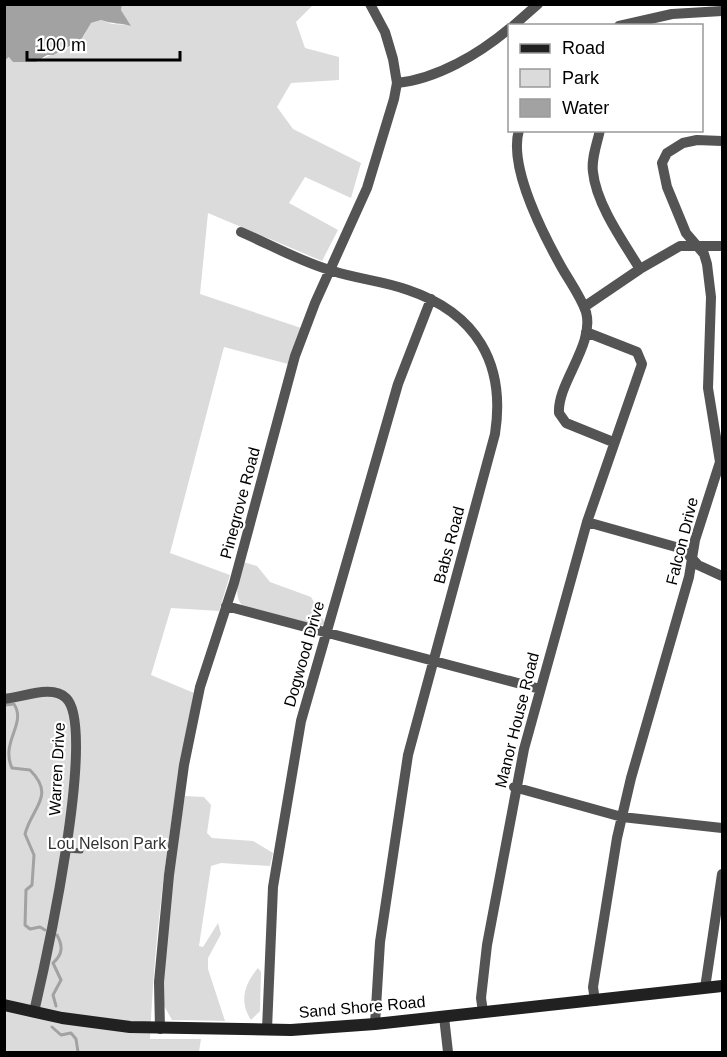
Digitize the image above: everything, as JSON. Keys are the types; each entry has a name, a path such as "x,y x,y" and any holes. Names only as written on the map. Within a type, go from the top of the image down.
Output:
{"street":[{"name":"Pinegrove Road","path":"160,1029 159,982 169,874 184,765 200,687 226,606 289,375 330,271 367,188 391,111 397,83 388,40 370,4"},
{"path":"515,24 538,4"},
{"path":"628,24 672,14 723,11"},
{"path":"397,83 422,78 461,60 508,29"},
{"path":"519,132 517,154 525,187 561,266 584,307 586,332 559,413 566,423 613,442"},
{"path":"600,132 593,162 595,183 609,217 640,269"},
{"name":"Falcon Drive","path":"595,1001 595,976 622,817 645,724 689,577 694,540 721,462 708,388 709,280 706,258 686,233 667,187 662,166 667,153 697,135 723,141"},
{"name":"Babs Road","path":"241,232 330,271 407,289 452,311 477,337 494,373 499,410 495,434 417,714 402,793 380,942 375,1024"},
{"path":"584,307 640,269 680,246 723,246"},
{"name":"Dogwood Drive","path":"267,1029 273,887 301,721 398,384 430,299"},
{"name":"Manor House Road","path":"483,1012 481,998 487,945 514,788 587,522 613,442 633,394 642,358 634,350 586,332"},
{"path":"709,357 723,357"},
{"path":"587,522 683,549 703,568 723,576"},
{"path":"226,606 540,689"},
{"name":"Warren Drive","path":"4,699 56,692 66,698 73,709 76,726 75,774 66,850 34,1012"},
{"path":"514,788 622,817 723,828"},
{"path":"705,988 723,874"},
{"name":"Sand Shore Road","path":"4,1005 95,1023 160,1029 267,1029 375,1024 723,986"},
{"path":"444,1017 448,1053"}],"lane":[{"path":"66,850 81,851"}],"green space":[{"name":"Lou Nelson Park","path":"122,5 313,5 296,22 305,48 339,57 339,80 291,83 277,107 293,129 361,163 351,198 305,177 289,203 338,230 322,261 208,213 200,294 301,328 288,364 224,347 170,553 230,575 219,611 171,608 151,675 194,693 165,865 150,1039 201,1039 199,1052 5,1052 5,60 9,57 36,62 78,42 91,23 101,20 112,24 130,25 121,10"},
{"path":"243,562 257,566 270,582 311,597 325,623 319,627 244,607 240,603 237,592"},
{"path":"185,796 204,797 211,805 207,833 212,838 253,841 273,853 270,866 221,863 211,866 199,946 203,947 218,923 221,934 208,958 208,969 225,1021 172,1020 162,1002 173,868"},
{"path":"258,968 261,972 260,1011 251,1020 244,1000 249,980"}],"water":[{"path":"5,4 122,5 121,10 131,26 101,20 91,23 81,40 53,55 47,55 36,62 13,62 9,57 5,60"}],"waterway":[{"path":"5,705 14,704 17,711 16,726 9,750 12,768 30,770 38,779 41,787 40,802 25,834 34,855 32,885 26,890 25,925 30,929 40,927 45,930"},
{"path":"56,1006 53,995 61,980 53,963 61,950 57,935"},
{"path":"52,1027 61,1035 71,1033 76,1039 78,1052"}]}
